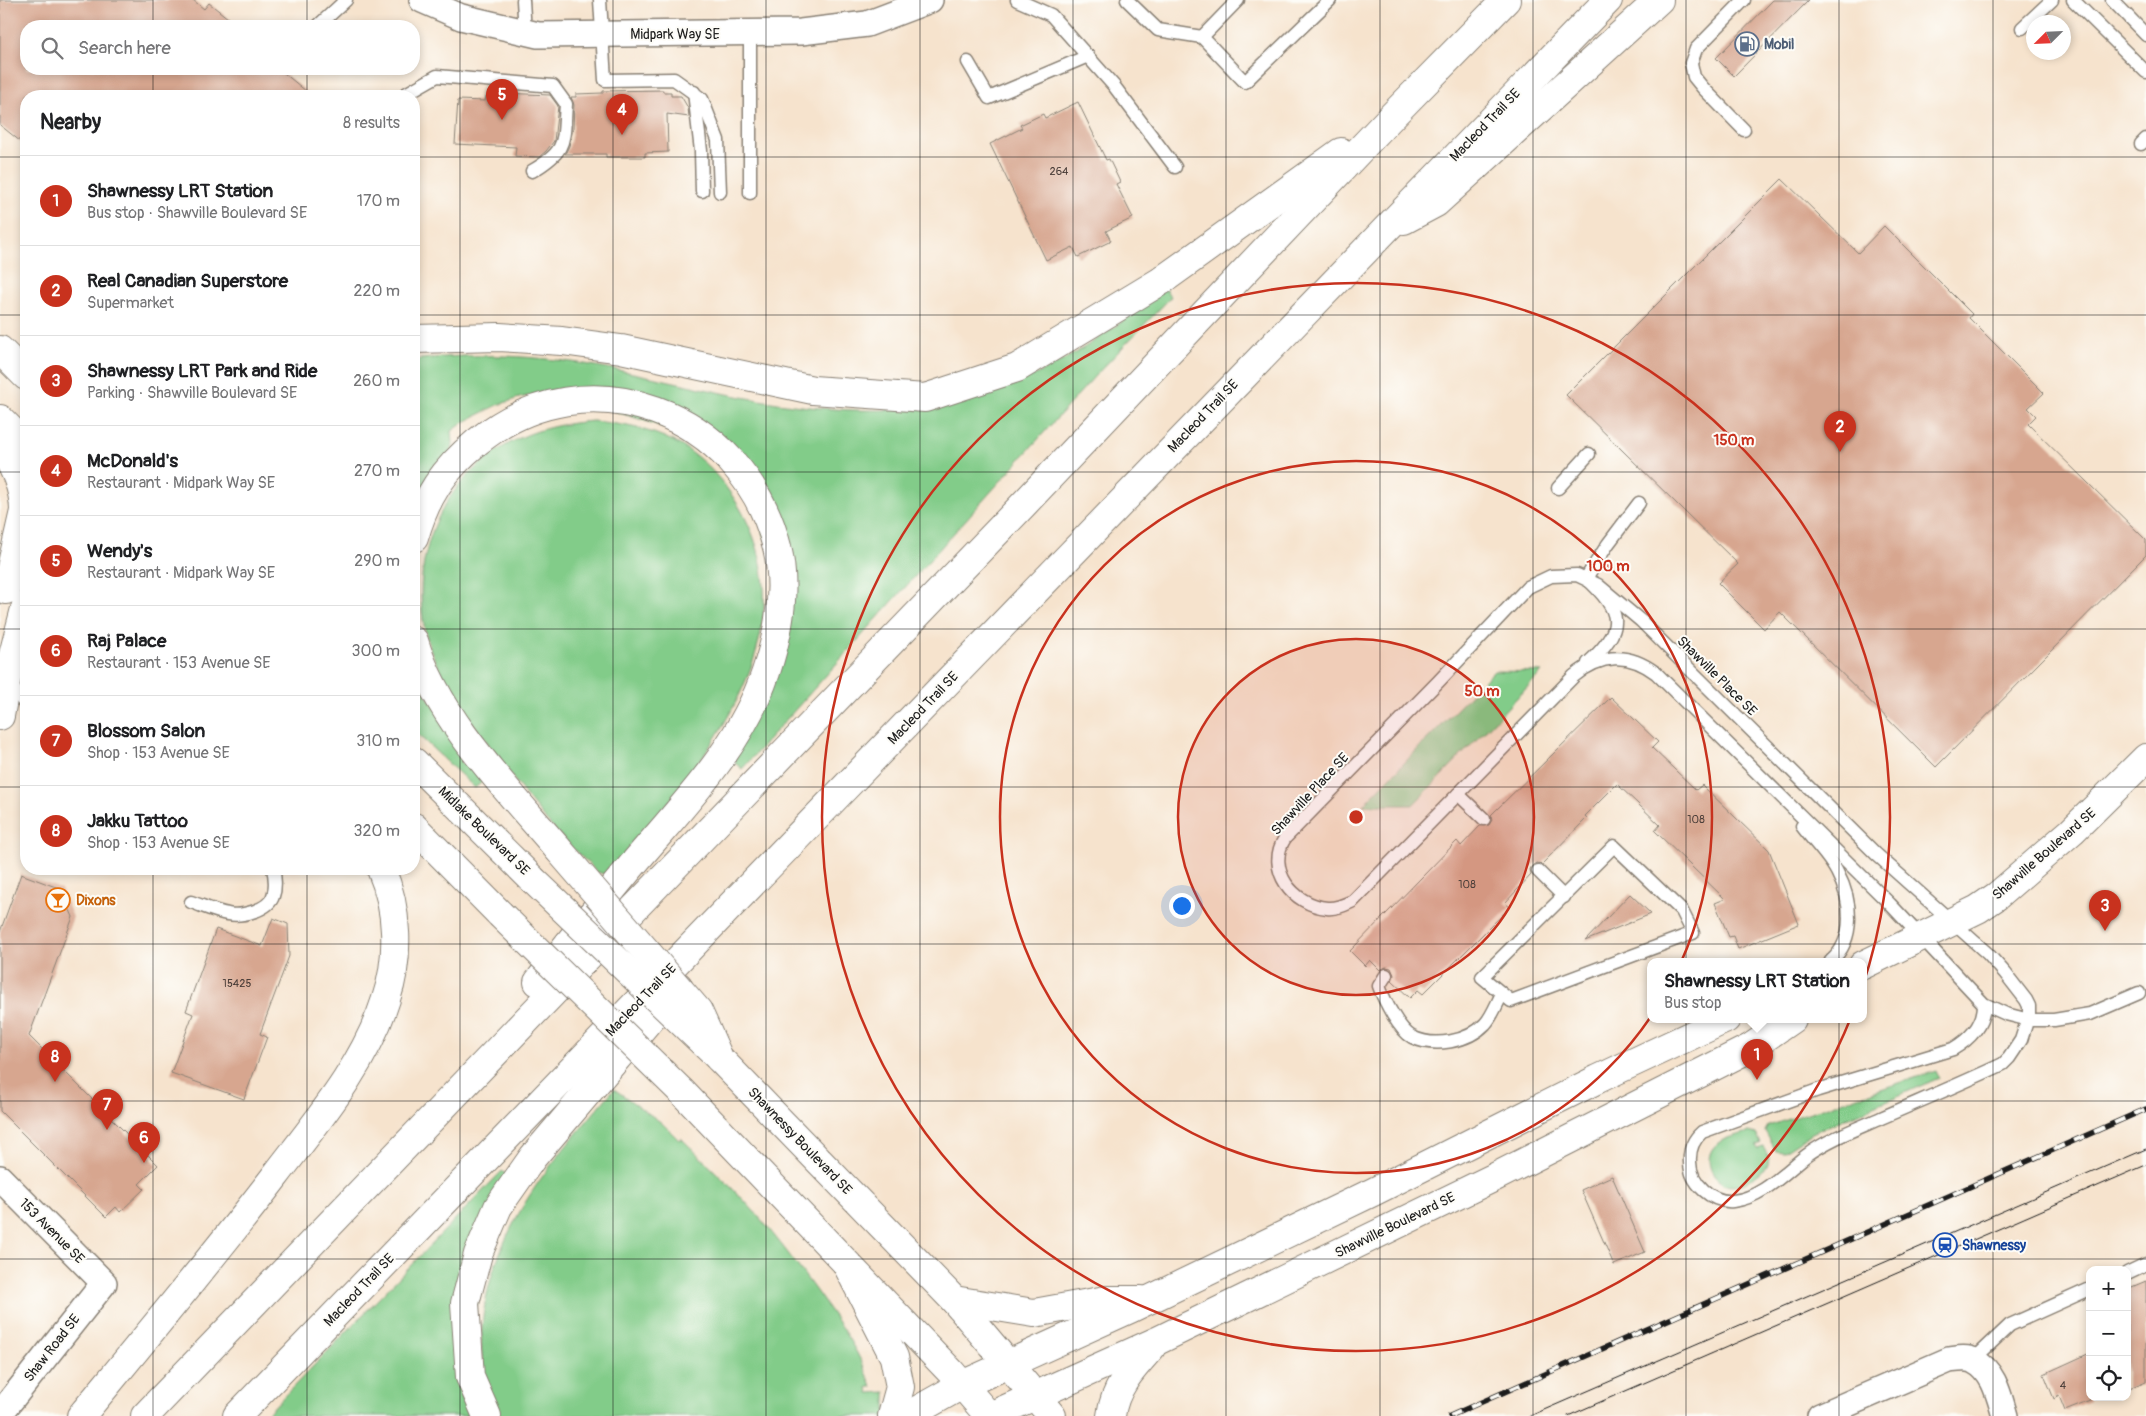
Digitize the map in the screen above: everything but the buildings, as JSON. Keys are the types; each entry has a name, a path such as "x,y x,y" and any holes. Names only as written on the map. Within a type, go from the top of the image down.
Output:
{"main road":[{"path":"145,1416 1022,506 1506,0"},
{"name":"Macleod Trail SE","path":"237,1416 1381,232 1608,0"},
{"path":"1381,232 1436,203 1659,0"},
{"path":"420,339 498,337 562,341 621,349 813,390 925,398 1017,368 1026,363 1161,281 1394,115"},
{"path":"0,350 20,370"},
{"path":"420,516 431,492 460,455 494,428 514,417 557,404 579,400 624,401 646,406 670,415 691,427 710,439 741,470 754,490 778,549 782,596 773,649 765,674 744,720 714,769 613,888 424,1126"},
{"path":"0,419 20,439"},
{"path":"0,443 17,473 20,485"},
{"path":"0,716 16,610 20,560"},
{"path":"16,610 20,590"},
{"path":"420,658 426,676 448,712 489,769 698,1011 720,1058"},
{"name":"Shawville Boulevard SE","path":"1867,964 1978,909 2034,866 2146,758"},
{"name":"Midlake Boulevard SE","path":"420,768 532,879"},
{"path":"420,834 682,1092 962,1385 989,1416"},
{"path":"81,1416 211,1260 341,1089 370,1041 387,997 395,947 391,902 383,875"},
{"name":"Shawnessy Boulevard SE","path":"532,879 720,1058 954,1300 1052,1416"},
{"path":"487,1416 470,1377 465,1303 478,1254 498,1207 533,1157 685,977 690,949"},
{"path":"907,1416 962,1385 1147,1300 1373,1192 1598,1079 1717,1023"},
{"name":"Shawville Boulevard SE","path":"989,1416 1157,1341 1495,1177 1750,1048 1786,1023"},
{"path":"847,1265 894,1357 900,1387 892,1416"},
{"path":"954,1300 1034,1313 1106,1300 1147,1300"},
{"path":"1111,1416 1113,1401 1126,1375 1157,1341"}],"street":[{"name":"Midpark Way SE","path":"422,0 461,17 538,35 800,32 867,24 930,0"},
{"name":"153 Avenue SE","path":"0,1180 104,1283"},
{"name":"Shaw Road SE","path":"0,1414 104,1283"},
{"path":"1830,1414 1949,1360 1973,1360 1994,1382 2005,1416"}],"lane":[{"path":"324,20 346,0"},
{"path":"523,0 525,33"},
{"path":"600,0 605,80 674,79 694,91 702,99 718,140 720,192"},
{"path":"1017,0 1051,14 1114,86 1175,167"},
{"path":"1127,0 1158,30 1202,37 1245,82 1330,0"},
{"path":"1202,37 1238,0"},
{"path":"1744,0 1696,49 1691,64 1694,77 1744,130"},
{"path":"2022,28 2052,0"},
{"path":"2073,0 2146,72"},
{"path":"2112,0 2146,34"},
{"path":"750,33 750,193"},
{"path":"968,62 989,98 1088,56"},
{"path":"412,90 436,76 553,86 566,104 563,143 552,159 532,171"},
{"path":"694,91 701,151 702,191"},
{"path":"1558,488 1589,454"},
{"path":"1574,676 1608,644 1614,633 1616,621 1606,597 1586,578 1608,544 1639,503"},
{"name":"Shawville Place SE","path":"1984,1004 1921,936 1656,673 1644,664 1623,658 1604,660 1581,670 1574,676 1353,901 1333,908 1315,906 1296,896 1283,879 1278,859 1280,846 1285,838 1528,588 1540,579 1560,574 1577,575 1586,578 1641,621 1876,854 1988,954 2022,993 2029,1006 2029,1020"},
{"path":"7,678 20,697"},
{"path":"1768,783 1837,871 1849,912 1847,939 1834,958"},
{"path":"1458,794 1484,819"},
{"path":"1614,846 1682,911 1693,933 1511,1001 1482,977 1564,897 1614,846"},
{"path":"1538,871 1564,897"},
{"path":"191,902 230,915 245,914 265,906 273,897 275,875"},
{"path":"1386,976 1379,986 1384,1000 1396,1019 1411,1037 1433,1044 1460,1040 1485,1024 1502,994"},
{"path":"2029,1020 2021,1040 2003,1064 1826,1144 1808,1154 1773,1183 1748,1197 1733,1201 1719,1199 1706,1192 1696,1180 1690,1165 1690,1149 1693,1142 1702,1132 1818,1090 1953,1050 1976,1030 1984,1012 1984,1004 2006,1014 2029,1020 2054,1020 2078,1017 2139,993"},
{"path":"2131,1271 2146,1264"},
{"path":"1973,1360 2010,1325 2086,1291"}],"green space":[{"path":"1165,289 1171,297 1094,377 742,769 734,762 790,611 735,450 552,391 519,398 498,405 466,421 452,431 453,444 451,453 420,498 420,359 455,356 538,358 598,366 727,394 794,405 828,409 896,409 930,406 963,400 996,391 1019,382 1064,360 1125,319"},
{"path":"593,421 655,433 673,441 705,463 733,497 758,549 764,600 756,651 737,700 709,748 676,793 607,875 597,872 544,818 463,709 435,661 424,627 421,606 421,584 429,541 447,501 460,484 489,457 519,438 554,427"},
{"path":"1494,671 1542,672 1413,805 1363,805"},
{"path":"420,685 483,781 475,788 420,737"},
{"path":"1936,1071 1939,1078 1812,1133 1783,1152 1776,1151 1765,1131 1768,1126"},
{"path":"614,1089 662,1123 679,1140 681,1138 741,1197 762,1221 802,1272 850,1341 872,1387 868,1387 869,1393 886,1392 886,1416 498,1416 487,1384 482,1351 483,1318 489,1285 500,1253 514,1222 532,1192 551,1165"},
{"path":"1749,1132 1756,1134 1761,1143 1756,1146 1758,1149 1763,1147 1769,1157 1768,1165 1744,1184 1731,1186 1724,1184 1712,1173 1709,1158 1712,1150 1717,1144 1732,1136"},
{"path":"502,1171 510,1177 457,1381 468,1416 265,1416"}],"tram line":[{"path":"1530,1416 2146,1149"},
{"path":"1568,1416 2146,1165"}],"railway":[{"path":"1450,1416 2146,1109"}],"place":[{"name":"Mobil","path":"1747,44"},
{"name":"Wendy's","path":"502,120"},
{"name":"McDonald's","path":"622,135"},
{"name":"Real Canadian Superstore","path":"1840,452"},
{"name":"Dixons","path":"58,900"},
{"name":"Shawnessy LRT Park and Ride","path":"2105,931"},
{"name":"Shawnessy LRT Station","path":"1757,1080"},
{"name":"Jakku Tattoo","path":"55,1082"},
{"name":"Blossom Salon","path":"107,1130"},
{"name":"Raj Palace","path":"144,1163"},
{"name":"Shawnessy","path":"1945,1245"}]}
